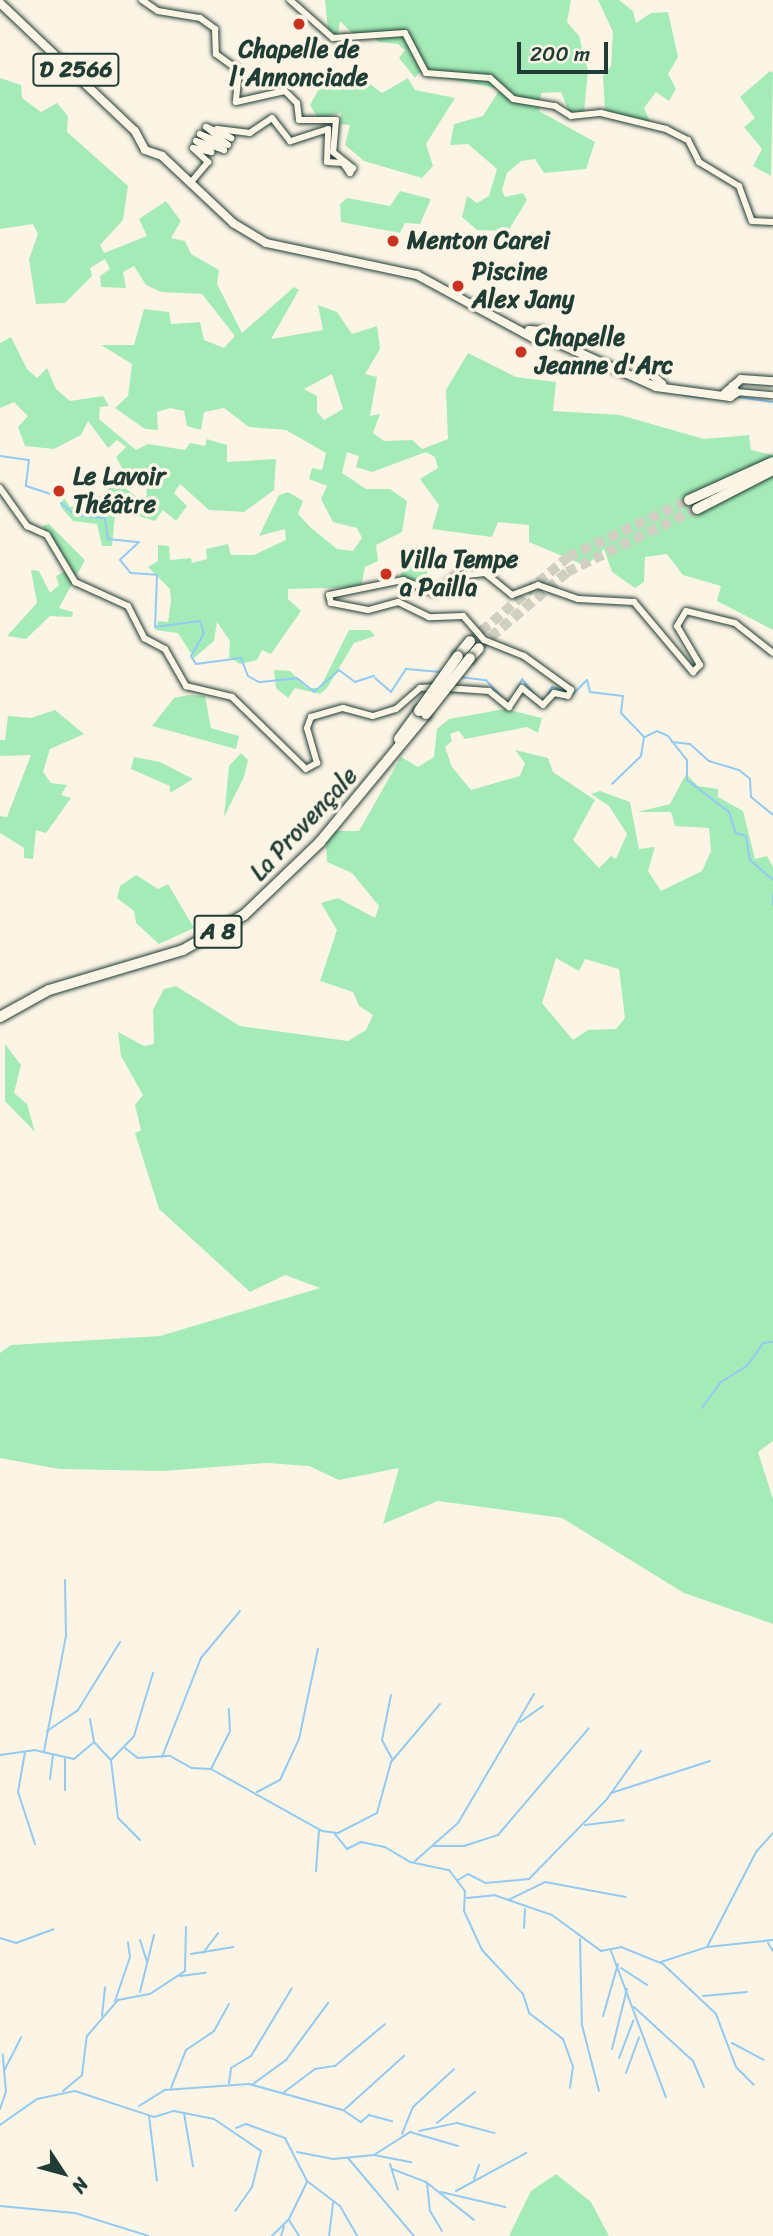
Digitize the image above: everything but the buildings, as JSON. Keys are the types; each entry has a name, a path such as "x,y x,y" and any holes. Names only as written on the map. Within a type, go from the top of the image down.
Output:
{"highway":[{"path":"689,500 773,462"},
{"path":"697,509 773,470"},
{"name":"La Provençale","path":"1,1013 89,975 162,958 218,933 261,902 358,794 422,712 470,658 475,644 458,656 422,712"}],"main road":[{"name":"D 2566","path":"0,1 29,23 150,146 256,239 259,247 266,243 409,272 529,330 533,338 547,338 644,377 646,383 662,384 693,395 725,393 735,389"},
{"name":"D 2566","path":"150,146 193,180 207,197"},
{"path":"735,389 744,379 773,381"}],"street":[{"path":"142,0 158,11 200,18 215,29 216,54 239,71 236,102 285,90 297,103 299,120 336,120 332,152 353,168 350,173 343,163 327,162 328,129 290,141 272,118 250,133 217,129 231,138 206,127 228,145 200,134 223,151 196,141 211,152 193,148 208,162 193,180"},
{"path":"290,0 333,38 405,33 426,73 490,78 513,99 555,106 572,116 601,113 666,129 688,140 699,162 739,186 752,221 773,222"},
{"path":"735,389 773,395"},
{"path":"0,488 27,526 47,535 73,580 128,606 144,638 165,649 186,685 232,697 306,769 317,763 307,728 315,715 343,708 373,716 396,709 424,687 489,691 509,707 522,688 543,705 554,693 570,692 524,656 484,640 463,616 429,617 398,602 368,610 331,603 328,596 401,580 435,593 457,576 485,573 512,595 538,585 578,599 634,601 693,672 700,665 677,626 686,611 735,623 773,653"}],"green space":[{"path":"325,0 571,0 567,22 579,36 588,71 584,112 569,112 561,92 541,93 539,111 595,142 586,169 544,173 535,159 521,161 507,173 502,190 505,197 523,193 527,200 508,231 477,230 462,217 467,196 477,203 489,196 497,169 468,144 450,145 454,124 483,116 500,89 419,73 415,78 399,58 405,50 398,44 378,42 373,33 354,35 340,21 338,35 328,31"},
{"path":"598,0 619,0 633,11 636,23 651,13 668,12 678,57 668,74 676,89 669,101 656,92 644,108 652,126 605,110 603,76 611,66 613,32"},
{"path":"770,71 773,73 771,176 753,166 762,149 744,127 755,118 740,97"},
{"path":"358,75 382,93 408,78 415,90 455,98 426,144 433,166 422,178 364,161 345,145 350,125 340,124 341,113 318,118 310,105 320,87"},
{"path":"0,78 21,85 22,98 41,112 57,103 68,116 67,132 128,186 123,220 100,245 104,253 147,236 139,219 166,201 181,221 171,238 185,241 191,254 219,270 217,284 242,333 294,287 299,290 271,339 323,330 318,305 337,312 352,334 377,326 380,349 365,374 377,377 370,416 380,414 373,433 384,441 412,440 422,449 448,439 446,390 468,353 516,377 556,382 553,411 620,415 704,439 749,435 751,450 773,455 773,630 717,601 721,586 683,575 667,554 645,557 644,582 635,588 612,572 604,549 586,566 529,542 529,525 498,522 492,537 432,529 439,505 420,479 438,468 435,457 426,452 372,472 356,467 359,456 347,452 342,473 366,489 390,489 407,501 402,532 376,545 378,561 365,567 361,587 288,589 288,599 301,611 271,654 262,650 257,660 240,664 229,657 230,641 217,622 214,641 194,658 178,633 155,630 158,621 168,622 171,601 170,589 148,567 158,561 158,545 169,546 170,560 191,558 192,563 207,559 206,549 228,544 231,555 254,555 286,540 285,529 259,536 279,495 288,492 303,501 298,514 310,527 337,549 353,551 362,538 357,528 333,522 321,499 327,486 309,479 312,468 322,470 326,453 286,430 249,427 224,408 204,412 201,430 187,426 184,411 170,408 157,412 158,430 145,429 115,408 128,396 132,364 101,345 134,345 144,309 169,312 171,324 200,322 204,340 224,348 235,336 202,294 161,292 146,285 134,266 123,272 126,288 101,287 100,276 110,269 105,259 90,268 92,276 65,303 36,304 29,259 38,234 33,224 0,229","holes":["332,374 343,409 324,420 317,412 317,396 304,389"]},
{"path":"400,191 431,199 420,224 405,223 400,233 341,222 340,204 347,198 390,206"},
{"path":"11,337 27,369 37,378 47,368 56,389 70,401 103,396 109,406 100,407 99,419 136,450 148,444 185,450 190,443 205,446 207,439 227,445 227,462 276,459 274,490 244,512 209,510 180,484 174,493 187,506 176,521 163,510 155,521 126,512 115,515 112,546 102,546 97,524 73,521 60,506 64,498 70,507 94,501 117,482 146,504 147,485 126,475 116,457 126,447 117,440 108,448 88,421 81,435 54,449 25,446 18,427 28,416 14,402 0,408 0,343"},
{"path":"49,524 85,560 59,608 73,612 72,617 50,616 26,639 7,636 37,603 31,570 39,571 50,593 59,585 56,576 72,568 42,526"},
{"path":"417,557 427,567 427,589 400,577 406,559"},
{"path":"349,630 370,630 375,636 354,643 327,688 320,694 295,688 288,698 276,688 274,670 290,671 307,688 320,688"},
{"path":"205,696 211,728 239,736 236,749 152,726 174,698"},
{"path":"505,709 542,718 538,733 527,727 465,739 459,731 450,734 452,741 445,747 452,767 471,790 520,776 525,763 515,750 548,758 553,772 595,800 573,840 599,868 611,856 616,859 627,834 609,806 591,794 600,791 630,802 639,849 655,847 648,871 661,891 702,871 711,851 709,828 675,826 671,812 637,812 670,804 686,774 698,786 718,789 718,797 743,811 755,859 767,856 773,867 773,1441 758,1452 773,1499 773,1624 684,1593 562,1518 438,1501 383,1524 399,1468 339,1480 309,1466 267,1463 164,1471 59,1469 0,1458 0,1353 11,1345 160,1336 320,1288 285,1275 250,1292 159,1209 135,1133 141,1130 135,1105 143,1095 121,1056 118,1032 144,1046 154,1044 153,1010 164,989 176,986 240,1026 348,1041 366,1030 373,1015 359,1006 353,992 320,981 337,930 321,903 338,898 375,918 379,906 352,873 327,862 326,841 335,831 359,831 401,757 418,767 434,757 437,729 449,719","holes":["556,958 579,971 585,959 619,969 625,1018 616,1029 588,1030 573,1040 542,1003"]},
{"path":"55,710 84,734 50,749 43,772 51,783 67,785 61,795 71,798 46,833 36,830 33,859 24,858 24,848 0,833 0,816 7,817 31,755 0,756 0,740 5,740 8,716 31,718"},
{"path":"241,753 248,760 244,777 224,817 229,766"},
{"path":"134,757 160,762 193,779 170,793 170,786 131,769"},
{"path":"136,875 158,889 168,884 194,928 159,944 136,923 134,911 117,898 120,886"},
{"path":"5,1044 21,1065 14,1093 27,1104 35,1132 5,1101"},
{"path":"556,2174 591,2202 609,2236 509,2236 531,2191"}],"waterway":[{"path":"683,395 705,398"},
{"path":"737,397 773,402"},
{"path":"0,456 29,460 26,486 51,494"},
{"path":"61,503 75,515 105,518 108,539 139,542 120,560 131,573 157,575 155,627 200,621 204,633 191,656 196,664 241,658 248,676 259,682"},
{"path":"375,678 391,692 406,669 441,672"},
{"path":"261,682 297,678 314,692 339,670 355,682 374,676"},
{"path":"460,677 486,680 502,698"},
{"path":"516,692 522,679 535,695"},
{"path":"574,693 587,680 590,692 623,696 621,713 644,737 641,756 612,784"},
{"path":"548,695 552,687 568,692"},
{"path":"645,737 657,731 668,736 687,760 687,780 729,812 736,833 746,836 750,860 773,880"},
{"path":"672,742 690,744 709,761 739,770 750,779 751,797 773,815"},
{"path":"773,894 773,905"},
{"path":"702,1408 721,1382 747,1366 763,1343 773,1342"},
{"path":"44,1751 66,1636 65,1580"},
{"path":"162,1757 201,1658 240,1611"},
{"path":"47,1731 78,1710 120,1642"},
{"path":"257,1792 280,1780 299,1739 318,1649"},
{"path":"140,1840 118,1818 111,1760 134,1736 153,1673"},
{"path":"415,1861 458,1823 534,1694"},
{"path":"391,1695 382,1740 392,1759"},
{"path":"125,1748 138,1758 170,1756 192,1768 211,1769 322,1831 338,1833 377,1813 391,1762 440,1704"},
{"path":"520,1722 543,1706"},
{"path":"211,1769 230,1731 229,1709"},
{"path":"90,1719 94,1742 111,1760"},
{"path":"433,1846 464,1846 498,1835 589,1728"},
{"path":"0,1755 34,1750 74,1759 94,1742"},
{"path":"458,1880 468,1874 486,1883 529,1879 607,1799 641,1751"},
{"path":"25,1752 18,1792 35,1844"},
{"path":"50,1779 53,1754"},
{"path":"65,1759 65,1790"},
{"path":"611,1793 710,1761"},
{"path":"585,1825 624,1820"},
{"path":"316,1871 319,1830"},
{"path":"707,1947 756,1852 773,1833"},
{"path":"335,1834 347,1849 361,1842 385,1847 410,1862 449,1870 465,1891 464,1911 482,1950 523,1994 529,2013 563,2039 573,2066 570,2088"},
{"path":"508,1900 545,1882 626,1897"},
{"path":"467,1898 494,1895 552,1915 601,1951 621,1947 663,1964 716,2014 736,2067 754,2085"},
{"path":"524,1928 525,1909"},
{"path":"63,2091 82,2075 87,2036 118,2000 150,1994 185,1971 186,1927"},
{"path":"0,1938 16,1943 54,1929"},
{"path":"203,1953 218,1933"},
{"path":"140,1992 154,1935"},
{"path":"580,1939 582,2025 599,2091"},
{"path":"140,1940 147,1962"},
{"path":"661,1962 707,1947 773,1940"},
{"path":"115,2001 130,1957 128,1942"},
{"path":"768,1943 773,1951"},
{"path":"191,1954 233,1947"},
{"path":"611,1951 666,2097"},
{"path":"603,2016 618,1964"},
{"path":"621,1968 647,1985"},
{"path":"180,1976 206,1973"},
{"path":"102,2016 105,1987"},
{"path":"229,2083 231,2068 251,2056 292,1988"},
{"path":"612,2049 627,1989"},
{"path":"703,1996 747,1992"},
{"path":"253,2084 286,2060 328,2003"},
{"path":"171,2088 186,2050 214,2031 229,2004"},
{"path":"634,2007 693,2061 704,2087"},
{"path":"619,2058 633,2021"},
{"path":"283,2093 315,2069 335,2066 385,2024"},
{"path":"4,2071 21,2037"},
{"path":"626,2073 639,2037"},
{"path":"732,2043 764,2060"},
{"path":"0,2109 6,2092 3,2054"},
{"path":"344,2110 404,2056"},
{"path":"402,2134 413,2107 454,2069"},
{"path":"139,2106 165,2090 249,2084 343,2110 361,2122 369,2115 392,2121"},
{"path":"0,2125 37,2099 75,2091 154,2117 174,2111 214,2119 261,2151 252,2187 235,2211"},
{"path":"437,2123 475,2092"},
{"path":"184,2113 193,2166"},
{"path":"149,2116 157,2181"},
{"path":"419,2131 457,2123 495,2133"},
{"path":"236,2128 246,2124 285,2138 307,2181 340,2206 357,2236"},
{"path":"297,2152 333,2159 374,2155 410,2132 458,2146"},
{"path":"456,2191 526,2153"},
{"path":"374,2155 411,2162"},
{"path":"348,2158 414,2236"},
{"path":"390,2164 398,2190"},
{"path":"474,2179 479,2165"},
{"path":"392,2169 426,2182 474,2220"},
{"path":"272,2236 289,2219 307,2182"},
{"path":"427,2183 430,2211 442,2231"},
{"path":"441,2192 505,2207"},
{"path":"329,2236 333,2202"},
{"path":"0,2206 75,2213 149,2236"},
{"path":"289,2220 299,2236"},
{"path":"281,2236 284,2226"}],"tunnel":[{"path":"470,641 568,557 689,500"},
{"path":"479,647 567,572 697,509"}],"place":[{"name":"Chapelle de l'Annonciade","path":"299,24"},
{"name":"Menton Carei","path":"393,241"},
{"name":"Piscine Alex Jany","path":"458,286"},
{"name":"Chapelle Jeanne d'Arc","path":"521,352"},
{"name":"Le Lavoir Théâtre","path":"59,491"},
{"name":"Villa Tempe a Pailla","path":"386,574"}]}
